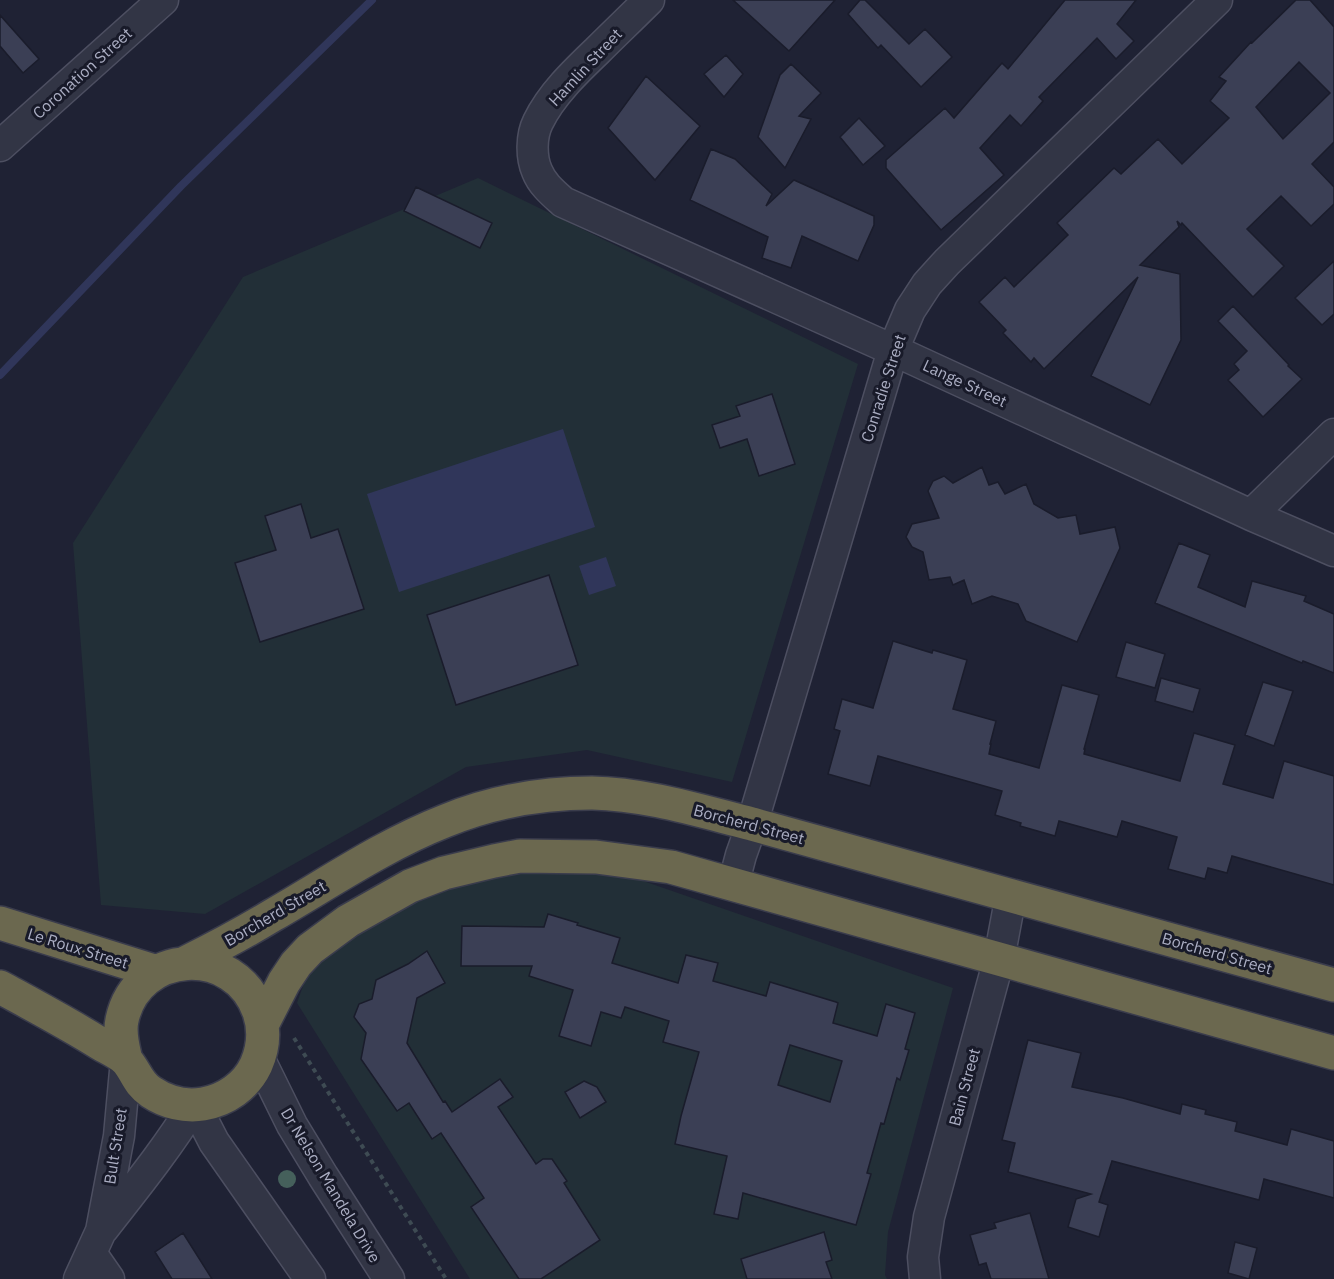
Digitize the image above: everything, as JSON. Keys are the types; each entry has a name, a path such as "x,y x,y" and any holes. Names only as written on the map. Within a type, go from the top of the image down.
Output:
{"highway":[{"name":"Borcherd Street","path":"171,967 272,916 388,848 446,820 505,803 549,795 593,793 675,804 753,824 1334,985"},
{"path":"267,1014 234,976 219,968 202,963 171,967 141,984 129,1001 122,1020 121,1040 126,1060 137,1079 152,1093 177,1103 194,1105 210,1103 227,1096 241,1086 252,1073 259,1058 267,1014 296,963 310,949 348,921 410,886 444,873 520,856 596,857 671,867 1334,1053"},
{"name":"Le Roux Street","path":"0,923 171,967"},
{"path":"0,987 79,1030 126,1060"}],"street":[{"name":"Coronation Street","path":"0,146 163,0"},
{"name":"Hamlin Street","path":"563,202 547,188 537,172 532,155 537,123 555,96 578,69 649,0"},
{"name":"Conradie Street","path":"733,885 893,350 910,310 927,284 947,262 1217,0"},
{"name":"Lange Street","path":"563,202 1334,551"},
{"path":"1251,515 1334,434"},
{"name":"Bain Street","path":"925,1279 923,1257 929,1217 999,959 1011,895"},
{"name":"Dr Nelson Mandela Drive","path":"259,1058 292,1125 389,1279"},
{"name":"Bult Street","path":"90,1254 119,1136 126,1060"},
{"path":"194,1105 214,1142 310,1279"},
{"name":"Bult Street","path":"90,1254 174,1137 194,1105"},
{"path":"90,1254 109,1279"}],"path":[{"path":"267,1014 446,1279"}],"shaded area":[{"path":"478,178 858,364 732,782 587,750 466,767 205,914 101,905 73,543 243,277"},
{"path":"527,869 626,875 953,988 888,1232 885,1275 887,1279 470,1279 297,1003 309,969 340,942 413,903 468,881"}],"water":[{"path":"563,429 595,527 399,592 367,494"},
{"path":"606,557 616,586 589,595 579,566"}],"building":[{"path":"733,0 835,0 789,51"},
{"path":"860,0 865,0 909,44 925,29 952,57 921,87 881,45 878,48 848,14"},
{"path":"1065,0 1136,0 1117,24 1134,41 1116,59 1097,38 1039,97 1043,101 1021,126 1010,115 980,148 1004,175 941,230 886,168 886,160 945,108 954,118 1002,63 1008,69"},
{"path":"1296,0 1310,0 1334,27 1334,142 1312,164 1334,187 1334,204 1311,226 1281,196 1247,229 1284,266 1253,297 1182,223 1181,225 1177,221 1179,227 1140,265 1180,274 1181,340 1150,405 1091,376 1138,277 1044,369 1034,358 1031,362 1003,333 1006,330 979,302 1005,277 1014,287 1068,235 1057,223 1114,168 1121,174 1158,139 1182,164 1229,118 1210,101 1226,81 1219,77","holes":["1299,62 1330,93 1283,139 1256,107"]},
{"path":"0,15 39,59 23,73 0,46"},
{"path":"726,55 743,74 724,97 704,74"},
{"path":"791,64 821,93 799,116 811,119 785,168 758,137 780,75"},
{"path":"646,76 700,126 655,180 608,128"},
{"path":"859,118 885,146 863,165 840,137"},
{"path":"711,149 735,159 772,194 766,206 794,180 874,216 874,225 858,261 802,236 791,268 762,258 768,237 690,200"},
{"path":"416,187 492,223 480,248 404,211"},
{"path":"1334,261 1334,314 1322,325 1295,298"},
{"path":"1233,306 1302,379 1263,417 1228,380 1239,370 1234,364 1247,351 1218,321"},
{"path":"772,394 795,464 759,476 747,439 720,448 712,425 740,416 736,406"},
{"path":"982,467 989,485 998,482 1005,494 1026,484 1034,504 1058,518 1076,515 1080,534 1115,527 1120,548 1077,642 1026,621 1018,604 992,596 972,604 964,580 953,585 950,577 929,580 923,552 912,547 906,537 912,524 939,518 928,491 933,481 944,476 953,483"},
{"path":"301,504 311,538 338,529 364,609 260,642 235,563 276,550 265,516"},
{"path":"1179,543 1210,555 1198,587 1245,607 1252,581 1306,596 1304,601 1334,614 1334,673 1303,661 1302,663 1155,603"},
{"path":"549,575 578,665 456,705 427,615"},
{"path":"893,641 932,653 933,650 967,660 953,709 996,721 989,754 1039,768 1062,685 1099,695 1084,754 1180,781 1194,733 1235,745 1223,784 1273,798 1284,761 1334,776 1334,885 1232,856 1227,873 1208,868 1205,879 1168,869 1177,837 1122,821 1117,837 1059,821 1055,836 1020,826 1021,823 995,815 1002,791 878,756 870,786 828,774 840,731 834,729 842,699 873,708"},
{"path":"1126,642 1165,654 1155,688 1116,677"},
{"path":"1161,678 1200,689 1193,712 1155,701"},
{"path":"1263,682 1293,691 1274,746 1245,735"},
{"path":"548,914 620,938 612,963 678,983 686,955 718,963 713,981 766,996 770,982 836,1002 838,1003 833,1023 877,1036 886,1004 915,1013 905,1049 909,1050 900,1080 897,1078 884,1124 881,1123 867,1173 871,1174 856,1225 743,1193 738,1219 714,1214 727,1156 675,1144 699,1052 663,1042 669,1021 625,1007 621,1018 601,1012 591,1046 559,1036 573,990 529,976 532,966 461,966 462,926 544,927","holes":["790,1045 842,1061 830,1102 778,1085"]},
{"path":"427,951 445,983 417,998 407,1043 443,1102 445,1101 452,1112 500,1079 513,1097 498,1107 536,1164 543,1159 552,1159 567,1181 564,1183 600,1240 541,1279 519,1279 471,1207 484,1198 441,1133 432,1139 409,1103 397,1111 361,1059 366,1033 354,1017 359,1004 372,999 376,980 408,964"},
{"path":"1028,1040 1081,1053 1072,1087 1180,1114 1182,1104 1206,1110 1205,1114 1237,1122 1235,1131 1287,1145 1291,1129 1334,1141 1334,1198 1264,1179 1259,1200 1112,1161 1099,1202 1108,1205 1099,1237 1068,1227 1076,1199 1091,1194 1008,1172 1015,1143 1002,1140"},
{"path":"584,1081 597,1087 606,1102 580,1118 565,1092"},
{"path":"1030,1213 1049,1279 991,1279 986,1263 979,1265 970,1235 996,1228 994,1223"},
{"path":"824,1232 832,1260 826,1262 832,1279 747,1279 741,1259"},
{"path":"183,1233 212,1279 172,1279 155,1252"},
{"path":"1235,1242 1257,1248 1249,1279 1228,1273"}],"waterway":[{"path":"0,375 181,186 372,0"}]}
